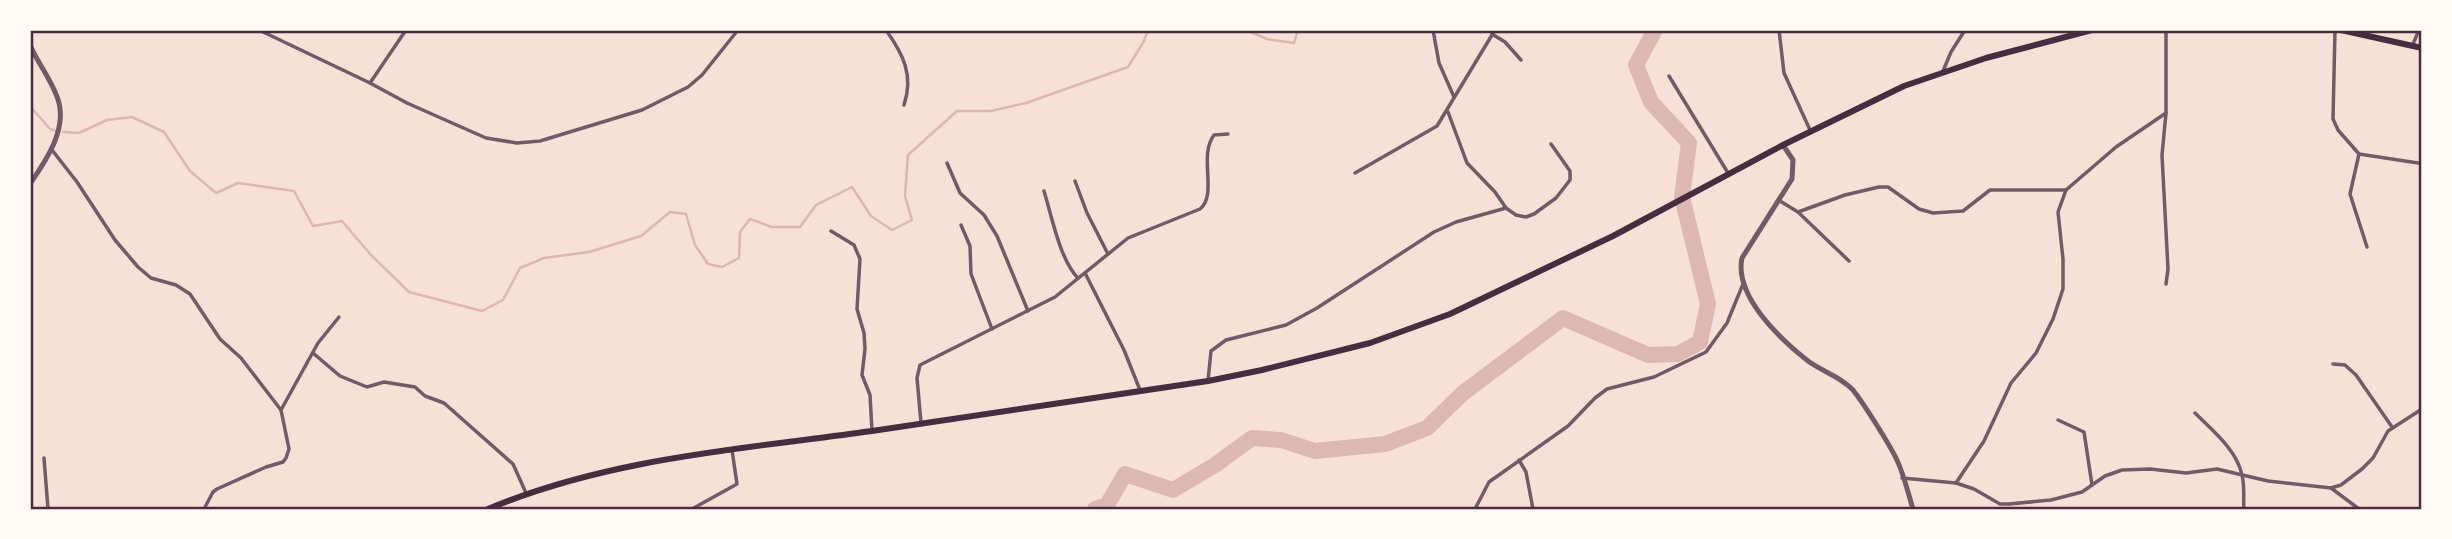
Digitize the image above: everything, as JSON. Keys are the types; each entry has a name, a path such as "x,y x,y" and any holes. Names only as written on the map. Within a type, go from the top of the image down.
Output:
{"highway":[{"path":"488,509 526,493 579,477 732,450 1208,381 1370,343 1450,314 1613,236 1728,173 1865,104 1943,71 2092,30"},
{"path":"2338,30 2422,48"}],"street":[{"path":"259,30 407,103 486,138 517,143 540,141 642,110 688,87 702,75 738,30"},
{"path":"370,83 406,30"},
{"path":"886,30 905,59 909,90 904,105"},
{"path":"1433,30 1439,63 1454,97"},
{"path":"1779,30 1784,73 1811,131"},
{"path":"1943,71 1965,30"},
{"path":"2166,30 2166,113 2162,155 2168,269 2166,284"},
{"path":"2338,30 2333,119 2338,130 2359,154 2418,163"},
{"path":"2413,44 2419,30"},
{"path":"1354,173 1437,126 1493,32 1521,60"},
{"path":"30,45 59,102 60,123 51,150 30,184"},
{"path":"1669,76 1728,173"},
{"path":"1448,111 1467,163 1495,192 1506,208 1516,215 1526,217 1534,214 1556,198 1570,180 1568,167 1551,144"},
{"path":"1956,483 1984,441 2011,383 2036,353 2053,319 2063,289 2058,212 2066,190 2116,147 2166,113"},
{"path":"921,423 917,378 919,365 1055,297 1128,238 1204,205 1207,195 1206,147 1214,135 1228,134"},
{"path":"1783,145 1793,160 1792,179 1742,258 1742,284 1768,324 1811,362 1834,374 1853,391 1897,460 1913,509"},
{"path":"51,150 77,182 115,240 138,267 150,278 176,285 190,294 220,339 242,358 281,410 289,449 283,462 218,489 213,492 204,509"},
{"path":"2359,154 2350,194 2367,247"},
{"path":"947,163 960,193 984,215 997,236 1028,311"},
{"path":"1075,181 1087,213 1108,254"},
{"path":"1798,212 1845,195 1879,187 1888,187 1919,209 1933,213 1963,211 1990,190 2066,190"},
{"path":"1044,191 1070,270 1078,278"},
{"path":"1780,201 1798,212 1849,261"},
{"path":"1208,381 1212,351 1226,340 1286,325 1434,232 1456,222 1506,208"},
{"path":"961,225 970,246 971,274 992,330"},
{"path":"831,232 854,245 860,259 857,309 864,333 862,375 870,395 872,431"},
{"path":"1085,273 1124,350 1140,390"},
{"path":"1475,509 1489,482 1568,426 1607,389 1654,377 1706,352 1727,323 1742,284"},
{"path":"281,410 313,353 339,317"},
{"path":"313,353 340,376 367,387 382,382 415,387 425,396 444,403 513,464 526,493"},
{"path":"2333,364 2345,365 2356,375 2392,427"},
{"path":"1902,478 1956,483 2000,504 2052,500 2082,492 2105,476 2122,470 2150,468 2186,473 2209,469 2331,488 2341,485 2362,469 2392,427 2422,409"},
{"path":"2195,412 2226,445 2242,476 2244,509"},
{"path":"2058,420 2084,432 2092,485"},
{"path":"692,509 737,484 732,450"},
{"path":"44,458 48,509"},
{"path":"1519,460 1526,472 1532,509"},
{"path":"2331,488 2359,509"}],"waterway":[{"path":"63,132 79,133 107,120 132,117 164,132 190,171 216,193 238,183 294,191 313,226 342,221 371,255 409,292 482,311 503,300 520,268 544,258 589,252 641,236 670,212 686,214 695,245 708,264 722,267 739,258 740,232 750,219 772,227 800,227 816,205 852,187 871,216 892,230 912,220 905,196 908,155 957,111 991,111 1026,103 1128,67 1148,30"},
{"path":"1246,30 1267,39 1294,43 1298,30"},
{"path":"1095,509 1107,505 1125,474 1173,490 1215,465 1252,438 1281,440 1315,451 1385,444 1427,428 1463,393 1563,318 1648,355 1678,354 1700,342 1708,304 1682,197 1689,143 1651,102 1636,65 1655,30"},
{"path":"30,106 50,129 56,131"}]}
